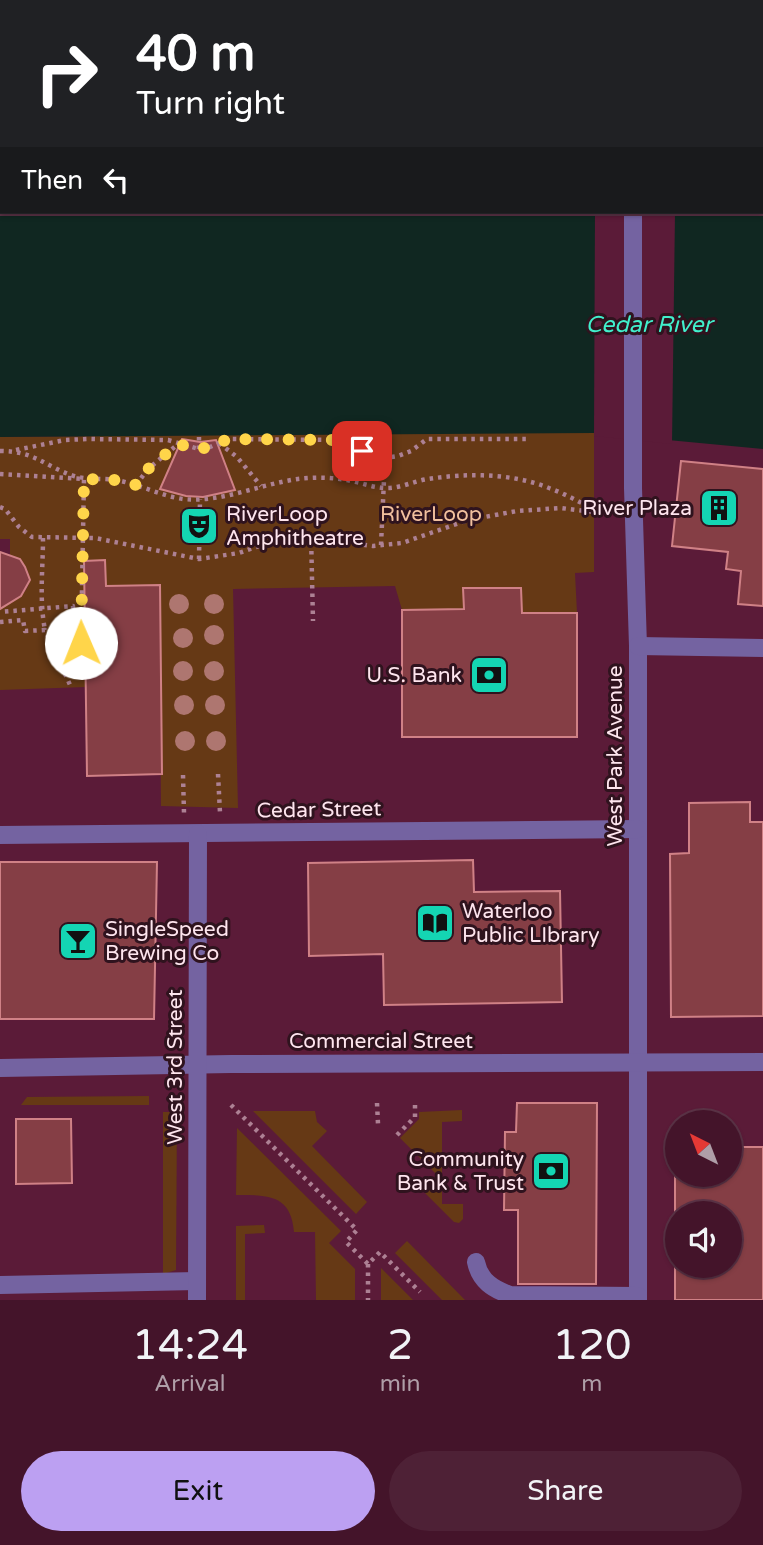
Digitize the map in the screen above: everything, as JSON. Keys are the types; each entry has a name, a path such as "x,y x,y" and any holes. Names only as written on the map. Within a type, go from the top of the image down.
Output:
{"street":[{"name":"West Park Avenue","path":"633,214 634,488 638,646 638,1298"},
{"path":"638,646 763,648"},
{"name":"Cedar Street","path":"0,835 638,829"},
{"name":"West 3rd Street","path":"197,1300 198,834"},
{"name":"Commercial Street","path":"0,1068 198,1064 763,1062"},
{"path":"476,1262 478,1271 494,1290 510,1295 638,1298"},
{"path":"0,1285 197,1281"}],"path":[{"path":"199,449 200,434"},
{"path":"381,545 386,434"},
{"path":"0,451 14,451 65,440 88,439 168,440 199,449 228,439 338,440 350,442 362,451 386,458 411,451 427,439 527,439"},
{"path":"219,443 237,457 261,486"},
{"path":"136,485 148,469 178,444"},
{"path":"14,451 39,457 61,471 84,479"},
{"path":"0,474 115,480 181,499 219,497 298,479 324,478 384,488 456,477 511,478 548,487 601,513 561,508 495,513 402,543 381,545 350,543 334,537 311,534 273,541 239,553 199,559 81,537 32,537 25,533 5,509 0,508"},
{"path":"0,612 73,606 74,643 81,643 84,479"},
{"path":"199,559 200,499"},
{"path":"311,534 313,621"},
{"path":"43,538 41,609 45,630 71,687"},
{"path":"0,622 23,620 25,631 45,630"},
{"path":"218,774 220,813"},
{"path":"183,775 184,814"},
{"path":"397,1135 415,1117 415,1102"},
{"path":"377,1103 377,1124"},
{"path":"231,1105 357,1230 346,1242 368,1264"},
{"path":"368,1300 368,1264 380,1252 420,1292"}],"green space":[{"name":"RiverLoop","path":"594,433 594,572 575,573 577,613 522,613 521,588 464,588 464,609 402,610 395,586 233,589 238,808 161,806 159,586 84,587 86,687 0,690 0,604 19,597 30,580 24,565 10,556 10,539 0,539 0,437"},
{"path":"149,1096 149,1105 21,1105 27,1097"},
{"path":"462,1110 462,1121 442,1122 442,1204 463,1204 463,1219 459,1223 454,1222 425,1193 440,1178 400,1138 419,1119 419,1112"},
{"path":"253,1111 315,1111 317,1122 327,1131 312,1146 367,1202 356,1214"},
{"path":"163,1112 177,1112 176,1270 163,1274"},
{"path":"237,1128 341,1231 329,1243 355,1269 355,1300 316,1300 315,1232 294,1232 288,1210 276,1199 258,1195 236,1195"},
{"path":"264,1225 265,1233 245,1234 245,1300 236,1300 236,1226"},
{"path":"407,1241 465,1300 442,1300 395,1253"},
{"path":"381,1268 413,1300 381,1300"}],"water":[{"name":"Cedar River","path":"0,214 763,214 763,449 594,433 0,437"}],"pier":[{"path":"595,214 675,214 672,444 594,436"}],"building":[{"path":"182,439 200,442 216,440 235,490 203,497 186,496 160,489"},
{"name":"River Plaza","path":"681,461 763,469 763,606 738,604 741,571 726,569 728,552 672,546"},
{"path":"0,552 20,559 30,580 21,596 0,609"},
{"path":"105,560 106,586 160,585 162,774 87,776 84,561"},
{"name":"U.S. Bank","path":"463,588 521,588 522,613 577,613 577,737 402,737 402,610 464,609"},
{"path":"750,802 750,822 763,822 763,1016 671,1017 670,854 689,853 689,803"},
{"name":"Waterloo Public LIbrary","path":"473,860 474,892 560,891 562,1002 384,1005 383,954 309,956 308,863"},
{"name":"SingleSpeed Brewing Co","path":"0,862 157,862 154,1019 0,1019"},
{"name":"Community Bank & Trust","path":"517,1103 597,1103 596,1284 518,1284 518,1210 504,1210 505,1132 516,1132"},
{"path":"16,1119 71,1119 72,1183 16,1184"},
{"path":"742,1147 763,1147 763,1300 675,1300 675,1278 742,1278 742,1201 675,1201 675,1187 742,1187"}],"place":[{"name":"River Plaza","path":"719,508"},
{"name":"RiverLoop Amphitheatre","path":"199,526"},
{"name":"U.S. Bank","path":"489,675"},
{"name":"Waterloo Public LIbrary","path":"435,923"},
{"name":"SingleSpeed Brewing Co","path":"78,941"},
{"name":"Community Bank & Trust","path":"551,1171"}],"route":[{"path":"81,643 84,479 115,480 136,485 148,469 178,444 199,449 228,439 338,440 350,442 362,451"}]}
